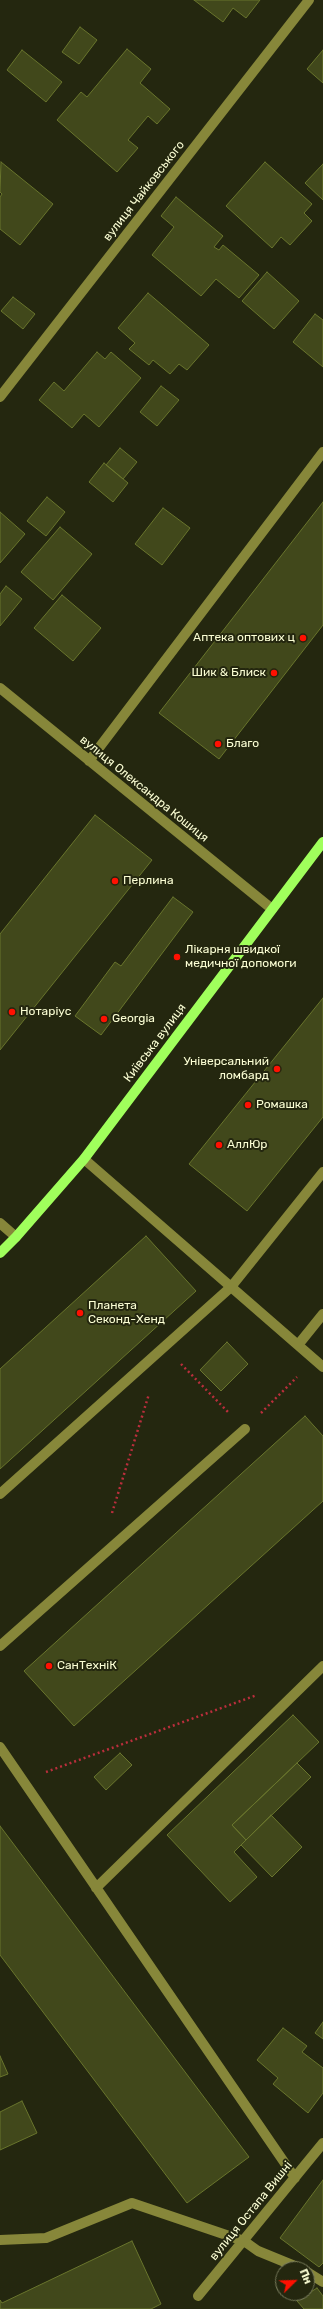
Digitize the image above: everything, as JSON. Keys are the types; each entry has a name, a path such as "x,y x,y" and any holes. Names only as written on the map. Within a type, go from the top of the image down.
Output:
{"main road":[{"name":"Київська вулиця","path":"0,1253 16,1237 84,1159 323,842"}],"street":[{"name":"вулиця Чайковського","path":"0,397 308,0"},
{"path":"89,761 323,452"},
{"name":"вулиця Олександра Кошиця","path":"0,688 272,909"},
{"path":"84,1159 323,1367"},
{"path":"0,1494 231,1287 323,1172"},
{"path":"0,1223 16,1237"},
{"path":"298,1345 323,1314"},
{"path":"0,1646 245,1429"},
{"path":"96,1888 323,1666"},
{"path":"0,1747 295,2178"},
{"name":"вулиця Остапа Вишні","path":"198,2296 323,2143"},
{"path":"0,2240 46,2238 132,2203 244,2241 258,2251 282,2261"}],"path":[{"path":"164,1347 245,1429 314,1360"},
{"path":"112,1514 150,1393"},
{"path":"23,1781 259,1694"}],"building":[{"path":"194,0 260,0 246,18 233,8 223,22"},
{"path":"80,27 97,40 79,64 62,52"},
{"path":"127,49 151,69 140,83 170,109 157,124 148,116 128,140 138,148 117,172 57,120 81,92 87,97"},
{"path":"22,50 62,82 46,102 7,70"},
{"path":"323,50 323,83 307,69"},
{"path":"1,162 53,204 20,245 0,229 0,197 2,194 0,192"},
{"path":"265,162 312,204 304,213 312,221 290,245 281,237 272,248 226,206"},
{"path":"323,164 323,200 305,183"},
{"path":"176,197 223,236 214,247 219,250 223,245 259,275 239,298 216,279 201,296 152,255 174,227 161,216"},
{"path":"267,272 299,301 274,329 242,301"},
{"path":"148,293 209,345 187,370 179,364 170,374 153,360 149,365 129,349 135,343 118,328"},
{"path":"13,297 35,314 23,329 1,311"},
{"path":"315,314 323,320 323,367 293,342"},
{"path":"97,352 105,359 111,352 141,378 99,427 84,414 72,428 39,400 54,382 64,391"},
{"path":"161,386 179,400 157,426 140,412"},
{"path":"120,448 137,462 123,479 106,465"},
{"path":"104,463 128,483 113,502 89,482"},
{"path":"47,497 65,512 46,536 27,521"},
{"path":"323,502 323,625 219,759 159,713"},
{"path":"163,508 190,528 162,565 135,544"},
{"path":"0,512 25,534 0,563"},
{"path":"60,527 92,554 53,600 21,572"},
{"path":"6,586 22,599 0,626 0,594"},
{"path":"62,595 101,628 73,661 34,628"},
{"path":"95,815 152,860 0,1050 0,934"},
{"path":"173,897 193,912 101,1035 75,1016 115,962 121,966"},
{"path":"323,998 323,1117 247,1211 189,1164"},
{"path":"146,1236 196,1291 0,1469 0,1369"},
{"path":"227,1342 248,1364 221,1391 200,1370"},
{"path":"305,1416 323,1436 323,1501 74,1726 24,1671"},
{"path":"293,1715 319,1742 232,1825 246,1840 234,1852 257,1877 230,1902 167,1835"},
{"path":"120,1753 132,1765 106,1790 94,1777"},
{"path":"297,1763 311,1777 246,1840 232,1825"},
{"path":"271,1815 302,1847 272,1877 241,1845"},
{"path":"0,1826 249,2157 187,2203 0,1955"},
{"path":"323,2022 323,2039 315,2033"},
{"path":"283,2028 307,2046 302,2052 323,2068 323,2093 308,2113 273,2084 278,2078 257,2060"},
{"path":"0,2056 8,2074 0,2077"},
{"path":"22,2101 37,2133 0,2150 0,2112"},
{"path":"323,2180 323,2263 319,2267 315,2264 315,2261 311,2261 280,2238"},
{"path":"132,2241 161,2304 151,2309 0,2309 0,2300 2,2303"},
{"path":"317,2288 323,2296 323,2309 304,2309 297,2301 315,2301 315,2289"}],"place":[{"name":"Аптека оптових ц","path":"303,638"},
{"name":"Шик & Блиск","path":"274,673"},
{"name":"Благо","path":"218,744"},
{"name":"Перлина","path":"115,881"},
{"name":"Лікарня швидкої медичної допомоги","path":"177,957"},
{"name":"Нотаріус","path":"12,1012"},
{"name":"Georgia","path":"104,1019"},
{"name":"Універсальний ломбард","path":"277,1069"},
{"name":"Ромашка","path":"248,1105"},
{"name":"АллЮр","path":"219,1145"},
{"name":"Планета Секонд-Хенд","path":"80,1313"},
{"name":"СанТехніК","path":"49,1666"}]}
